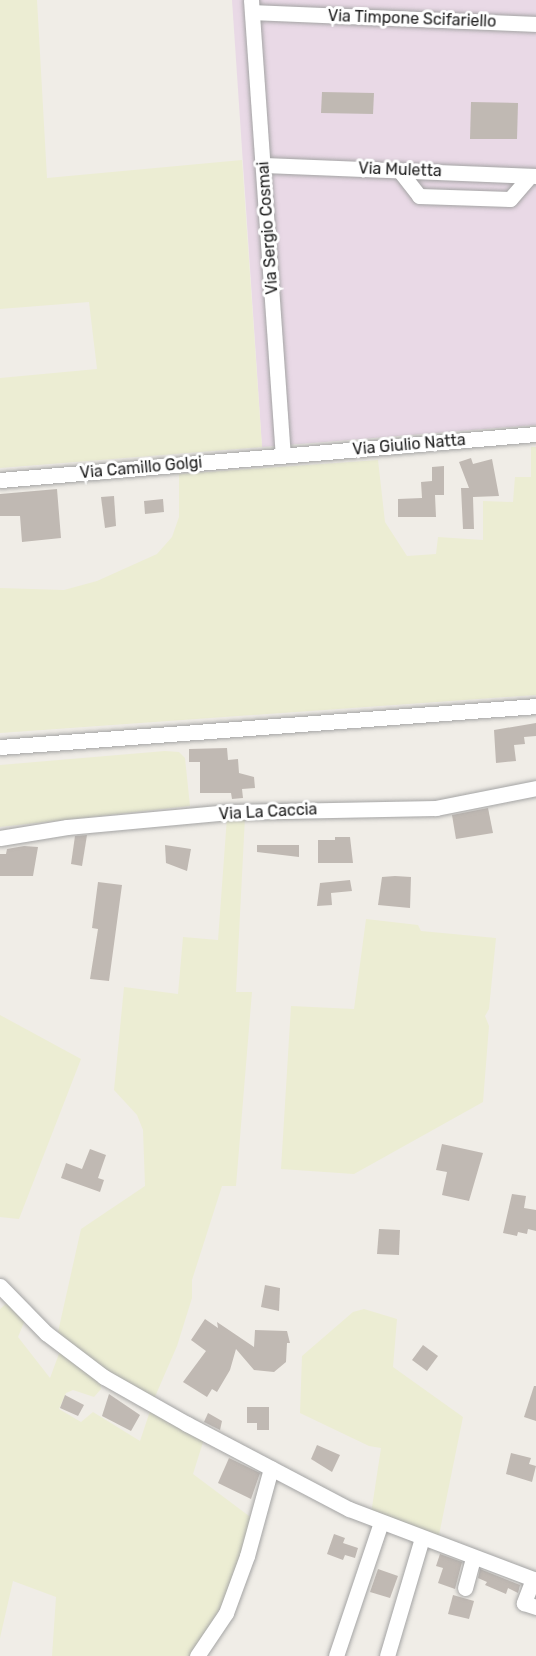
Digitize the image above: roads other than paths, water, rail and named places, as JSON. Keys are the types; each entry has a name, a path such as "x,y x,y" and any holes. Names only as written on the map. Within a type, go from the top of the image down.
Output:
{"street":[{"name":"Via Timpone Scifariello","path":"252,6 536,24"},
{"name":"Via Sergio Cosmai","path":"252,6 283,455"},
{"name":"Via Muletta","path":"264,165 533,176"},
{"path":"399,170 419,196 510,199 533,176"},
{"name":"Via Giulio Natta","path":"283,455 536,434"},
{"name":"Via Camillo Golgi","path":"0,480 283,455"},
{"path":"0,747 536,706"},
{"name":"Via La Caccia","path":"0,838 67,827 250,811 436,808 536,788"},
{"path":"2,1295 46,1333 104,1377 271,1468 381,1522 534,1579 524,1603 536,1607"},
{"path":"197,1656 226,1613 248,1556 271,1468"},
{"path":"336,1656 381,1522"},
{"path":"387,1656 422,1538"},
{"path":"465,1588 473,1558"}]}
